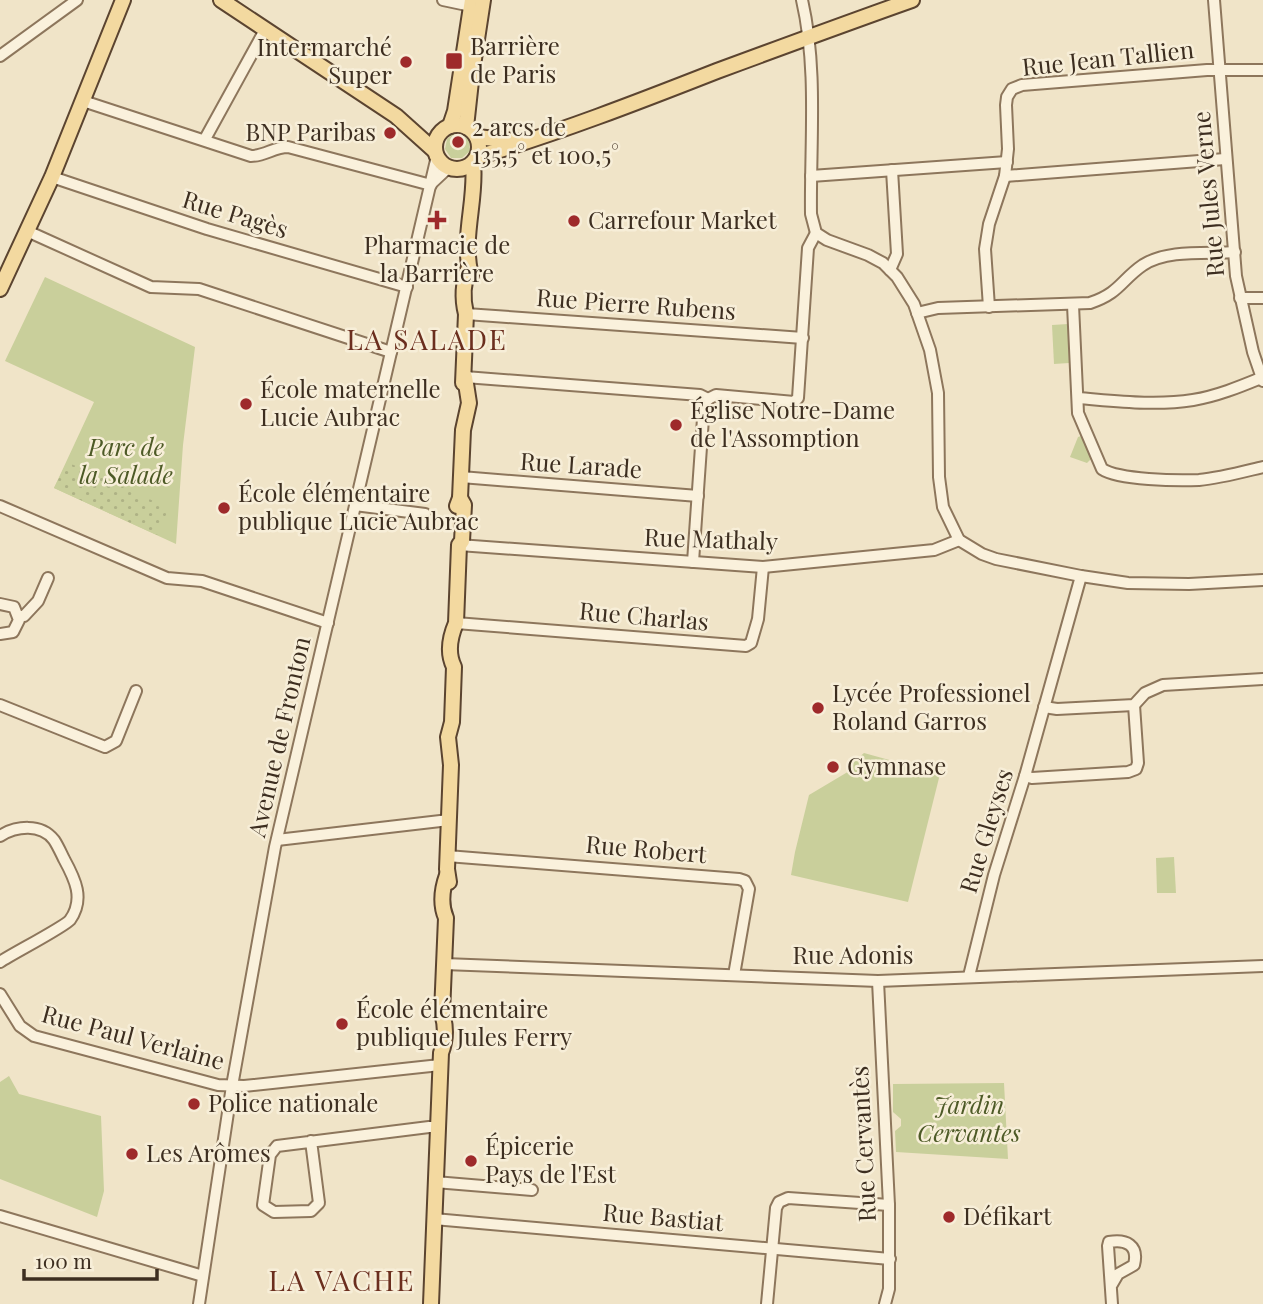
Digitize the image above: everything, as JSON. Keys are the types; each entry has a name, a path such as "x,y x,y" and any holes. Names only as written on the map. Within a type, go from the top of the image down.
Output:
{"main road":[{"path":"0,289 52,177 123,0"},
{"path":"221,0 396,116 453,168 467,196 470,218"},
{"path":"453,168 912,0"},
{"path":"436,153 436,139 447,128 455,111 477,4"},
{"path":"431,1304 440,1059 437,1044 438,1022 442,1013 446,918 442,910 442,889 447,875 451,765 448,737 452,722 454,667 450,659 451,635 456,623 459,545 456,540 457,504 460,498 463,430 460,402 465,377 465,278 469,267 470,218 475,160 479,148 472,132 472,72 477,4"},
{"path":"396,116 416,124 523,142"}],"street":[{"path":"0,56 77,0"},
{"path":"443,0 477,4"},
{"path":"802,0 809,37 811,214 816,233 827,240 875,258 891,270 911,299 930,350 938,393 939,477 943,507 959,540 996,559 1081,576 1154,584 1263,580"},
{"name":"Rue Jules Verne","path":"1214,0 1236,276 1262,380"},
{"path":"205,139 265,30"},
{"path":"1220,70 1263,70"},
{"name":"Rue Jean Tallien","path":"989,307 985,263 986,237 1005,176 1007,97 1012,89 1022,85 1220,70"},
{"path":"83,100 251,156 264,155 281,147 288,147 431,184 438,176 453,168"},
{"name":"Avenue de Fronton","path":"198,1304 232,1086 277,841 431,184 436,153"},
{"path":"1005,176 1225,159"},
{"path":"811,176 1007,162"},
{"path":"891,270 897,254 892,170"},
{"name":"Rue Pagès","path":"52,177 207,229 407,287"},
{"path":"27,231 151,287 192,288 212,292 391,352"},
{"path":"693,562 704,404 708,398 716,395 794,402 798,398 808,248 816,233"},
{"path":"917,313 938,308 1090,303 1116,291 1147,263 1165,257 1235,252"},
{"path":"1240,298 1263,298"},
{"path":"1073,305 1080,421 1099,466 1105,471 1143,478 1198,480 1263,467"},
{"name":"Rue Pierre Rubens","path":"467,314 803,338"},
{"path":"465,377 700,395 708,398"},
{"path":"1078,398 1140,403 1194,400 1262,380"},
{"name":"Rue Larade","path":"461,477 698,496"},
{"path":"355,505 425,514"},
{"path":"0,506 167,578 202,581 328,623"},
{"name":"Rue Mathaly","path":"459,545 763,567 934,550 959,540"},
{"name":"Rue Charlas","path":"456,623 746,646 751,643 758,619 763,567"},
{"name":"Rue Gleyses","path":"969,976 994,875 1025,776 1081,576"},
{"path":"19,616 24,616 38,601 48,578"},
{"path":"0,604 14,607 19,616 16,629 9,634 0,634"},
{"path":"1044,707 1058,709 1134,705 1145,693 1163,685 1263,679"},
{"path":"0,705 105,747 116,741 136,691"},
{"path":"1025,776 1032,778 1114,773 1136,769 1138,763 1134,705"},
{"path":"277,841 449,820"},
{"path":"0,836 14,828 26,827 53,838 79,891 69,922 0,962"},
{"name":"Rue Robert","path":"447,856 596,866 745,881 750,889 734,975"},
{"name":"Rue Adonis","path":"444,964 878,981 1263,966"},
{"name":"Rue Cervantès","path":"878,981 889,1205 889,1289 885,1304"},
{"name":"Rue Paul Verlaine","path":"0,994 20,1026 34,1035 218,1085 232,1086 440,1059"},
{"path":"311,1141 318,1203 311,1211 274,1212 263,1205 270,1155 277,1146 311,1141 437,1127"},
{"path":"435,1182 532,1190"},
{"path":"767,1304 776,1208 779,1202 788,1198 889,1205"},
{"path":"0,1216 203,1276"},
{"name":"Rue Bastiat","path":"434,1219 890,1259"},
{"path":"1111,1286 1112,1304"}],"green space":[{"path":"453,134 460,134 469,140 470,151 462,158 451,158 445,149 447,139"},
{"name":"Parc de la Salade","path":"45,277 195,347 183,445 176,544 54,488 94,402 5,361"},
{"path":"1068,324 1069,363 1054,364 1052,325"},
{"path":"1081,436 1092,458 1087,463 1070,457 1078,437"},
{"path":"67,462 169,508 157,535 54,488"},
{"path":"864,753 940,774 908,902 791,875 809,795 851,770 849,766"},
{"path":"1174,857 1176,893 1157,893 1156,858"},
{"path":"9,1076 19,1094 101,1116 104,1191 97,1217 0,1179 0,1082"},
{"name":"Jardin Cervantes","path":"1004,1083 1008,1159 896,1152 895,1131 901,1126 901,1119 893,1112 893,1084"}],"place":[{"name":"Barrière de Paris","path":"454,61"},
{"name":"Intermarché Super","path":"406,62"},
{"name":"BNP Paribas","path":"390,133"},
{"name":"2 arcs de 135,5° et 100,5°","path":"458,142"},
{"name":"Pharmacie de la Barrière","path":"437,220"},
{"name":"Carrefour Market","path":"574,221"},
{"name":"École maternelle Lucie Aubrac","path":"246,404"},
{"name":"Église Notre-Dame de l'Assomption","path":"676,425"},
{"name":"École élémentaire publique Lucie Aubrac","path":"224,508"},
{"name":"Lycée Professionel Roland Garros","path":"818,708"},
{"name":"Gymnase","path":"833,767"},
{"name":"École élémentaire publique Jules Ferry","path":"342,1024"},
{"name":"Police nationale","path":"194,1104"},
{"name":"Les Arômes","path":"132,1154"},
{"name":"Épicerie Pays de l'Est","path":"471,1161"},
{"name":"Défikart","path":"949,1217"}],"district":[{"name":"LA SALADE","path":"427,340"},
{"name":"LA VACHE","path":"342,1281"}]}
